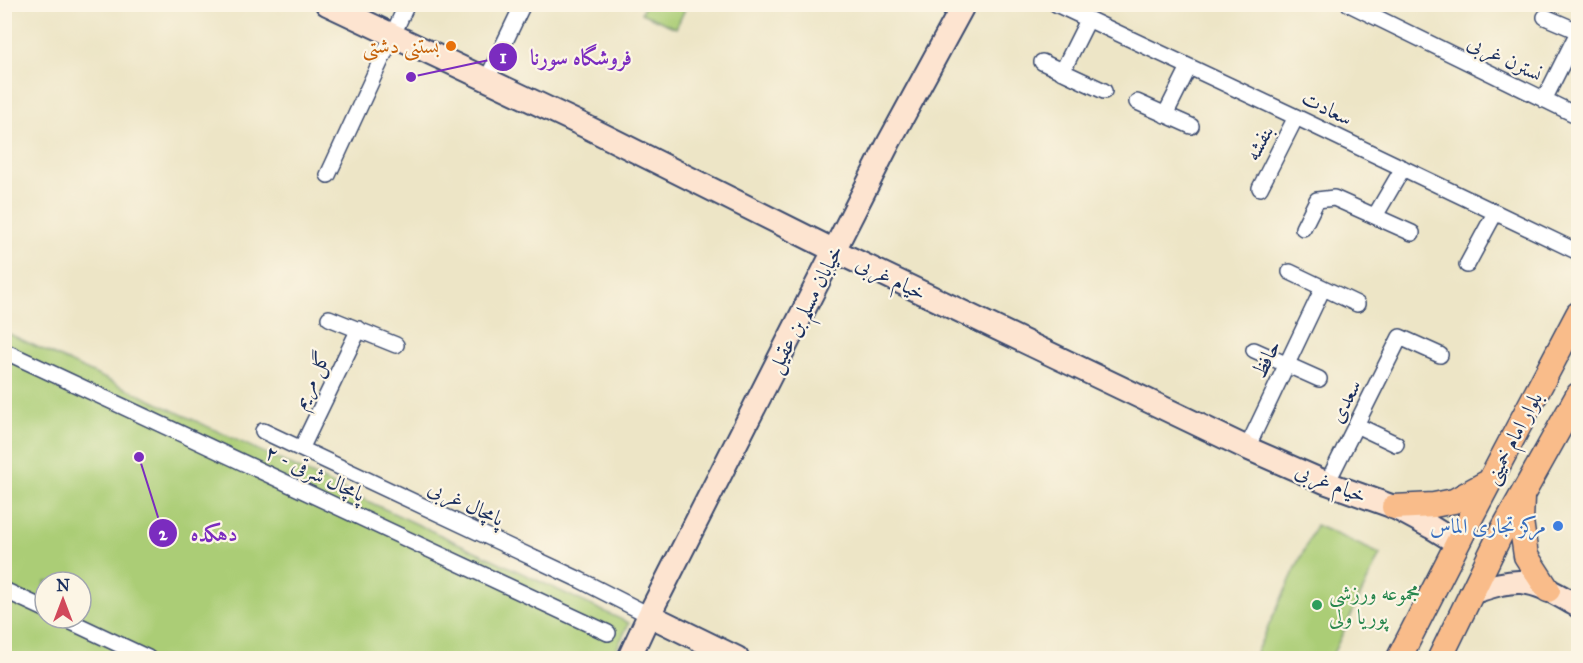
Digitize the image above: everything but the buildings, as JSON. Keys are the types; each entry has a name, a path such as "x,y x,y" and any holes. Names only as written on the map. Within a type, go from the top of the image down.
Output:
{"main road":[{"name":"بلوار امام خمینی","path":"1399,658 1490,481 1573,333 1578,314"},
{"name":"بلوار امام خمینی","path":"1440,658 1502,531 1578,395"},
{"path":"1394,507 1434,505 1454,501 1490,481"},
{"path":"1523,494 1521,521 1526,556 1548,590"}],"street":[{"name":"خیام غربی","path":"327,4 659,162 835,251 1247,448 1328,483 1394,507 1431,526 1457,543"},
{"path":"328,175 407,4"},
{"path":"487,80 523,4"},
{"name":"خیابان مسلم بن عقیل","path":"629,658 889,142 963,4"},
{"name":"سعادت","path":"1056,4 1578,252"},
{"name":"نسترن غربی","path":"1349,4 1578,116"},
{"path":"1544,100 1578,32 1545,17"},
{"path":"1062,72 1088,20"},
{"path":"1042,62 1104,91"},
{"path":"1165,115 1189,67"},
{"path":"1137,102 1191,126"},
{"name":"بنفشه","path":"1260,188 1296,117"},
{"path":"1375,216 1403,168"},
{"path":"1303,228 1317,200 1335,198 1412,233"},
{"path":"1467,265 1495,213"},
{"path":"1290,272 1357,304"},
{"name":"حافظ","path":"1247,448 1323,288"},
{"path":"329,318 396,345"},
{"name":"گل مریم","path":"301,449 359,329"},
{"name":"سعدی","path":"1328,483 1400,337 1440,355"},
{"path":"1254,350 1319,379"},
{"name":"پامچال شرقی - ۲","path":"4,351 608,633"},
{"path":"1356,425 1396,444"},
{"name":"پامچال غربی","path":"263,431 580,580 649,615"},
{"path":"1471,593 1500,584 1522,582 1548,590 1578,606"},
{"path":"4,590 33,603"},
{"path":"649,615 737,658"},
{"path":"88,630 148,658"}],"green space":[{"path":"645,4 687,5 676,28 641,13"},
{"path":"5,332 629,623 612,658 5,658"},
{"name":"مجموعه ورزشی پوریا ولی","path":"1316,525 1380,554 1331,658 1254,657"}],"place":[{"name":"بستنی دشتی","path":"451,46"},
{"name":"فروشگاه سورنا","path":"411,77"},
{"name":"دهکده","path":"139,457"},
{"name":"مرکز تجاری الماس","path":"1558,526"},
{"name":"مجموعه ورزشی پوریا ولی","path":"1317,605"}]}
